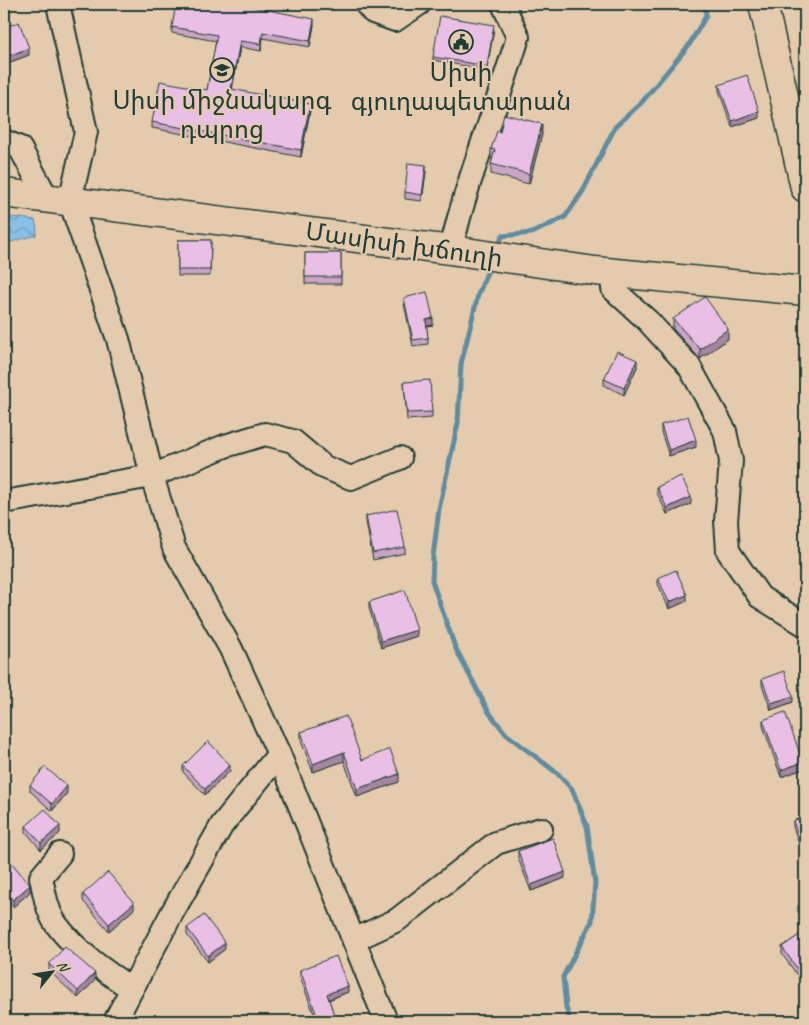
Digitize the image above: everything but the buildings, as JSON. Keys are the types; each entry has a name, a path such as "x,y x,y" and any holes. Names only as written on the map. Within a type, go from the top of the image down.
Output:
{"main road":[{"path":"763,4 805,188"},
{"name":"Մասիսի խճուղի","path":"4,192 451,250 603,272 805,291"}],"street":[{"path":"58,4 86,132 59,200"},
{"path":"366,4 373,12 395,20 419,4"},
{"path":"451,250 460,208 507,76 518,37 503,4"},
{"path":"4,141 20,148 59,200 118,340 152,476 174,548 231,649 279,754 386,1021"},
{"path":"603,272 613,289 648,321 689,366 725,431 731,461 726,521 728,551 760,597 805,624"},
{"path":"4,502 152,476 225,446 265,434 293,441 324,467 351,478 400,458"},
{"path":"115,1021 172,913 222,825 279,754"},
{"path":"354,940 397,920 496,842 541,829"},
{"path":"60,854 41,877 46,900 56,923 91,962 132,989"}],"water":[{"path":"4,216 35,220 36,235 4,244"}],"waterway":[{"path":"498,248 502,236 532,233 565,217 583,191 615,127 642,102 689,45 706,16 705,4"},
{"path":"490,265 478,295 461,364 458,423 439,509 432,581 455,647 488,711 506,734 557,773 572,789 587,826 595,883 592,921 563,977 566,1007 570,1021"}],"place":[{"name":"Սիսի գյուղապետարան","path":"461,42"},
{"name":"Սիսի միջնակարգ դպրոց","path":"222,70"}]}
